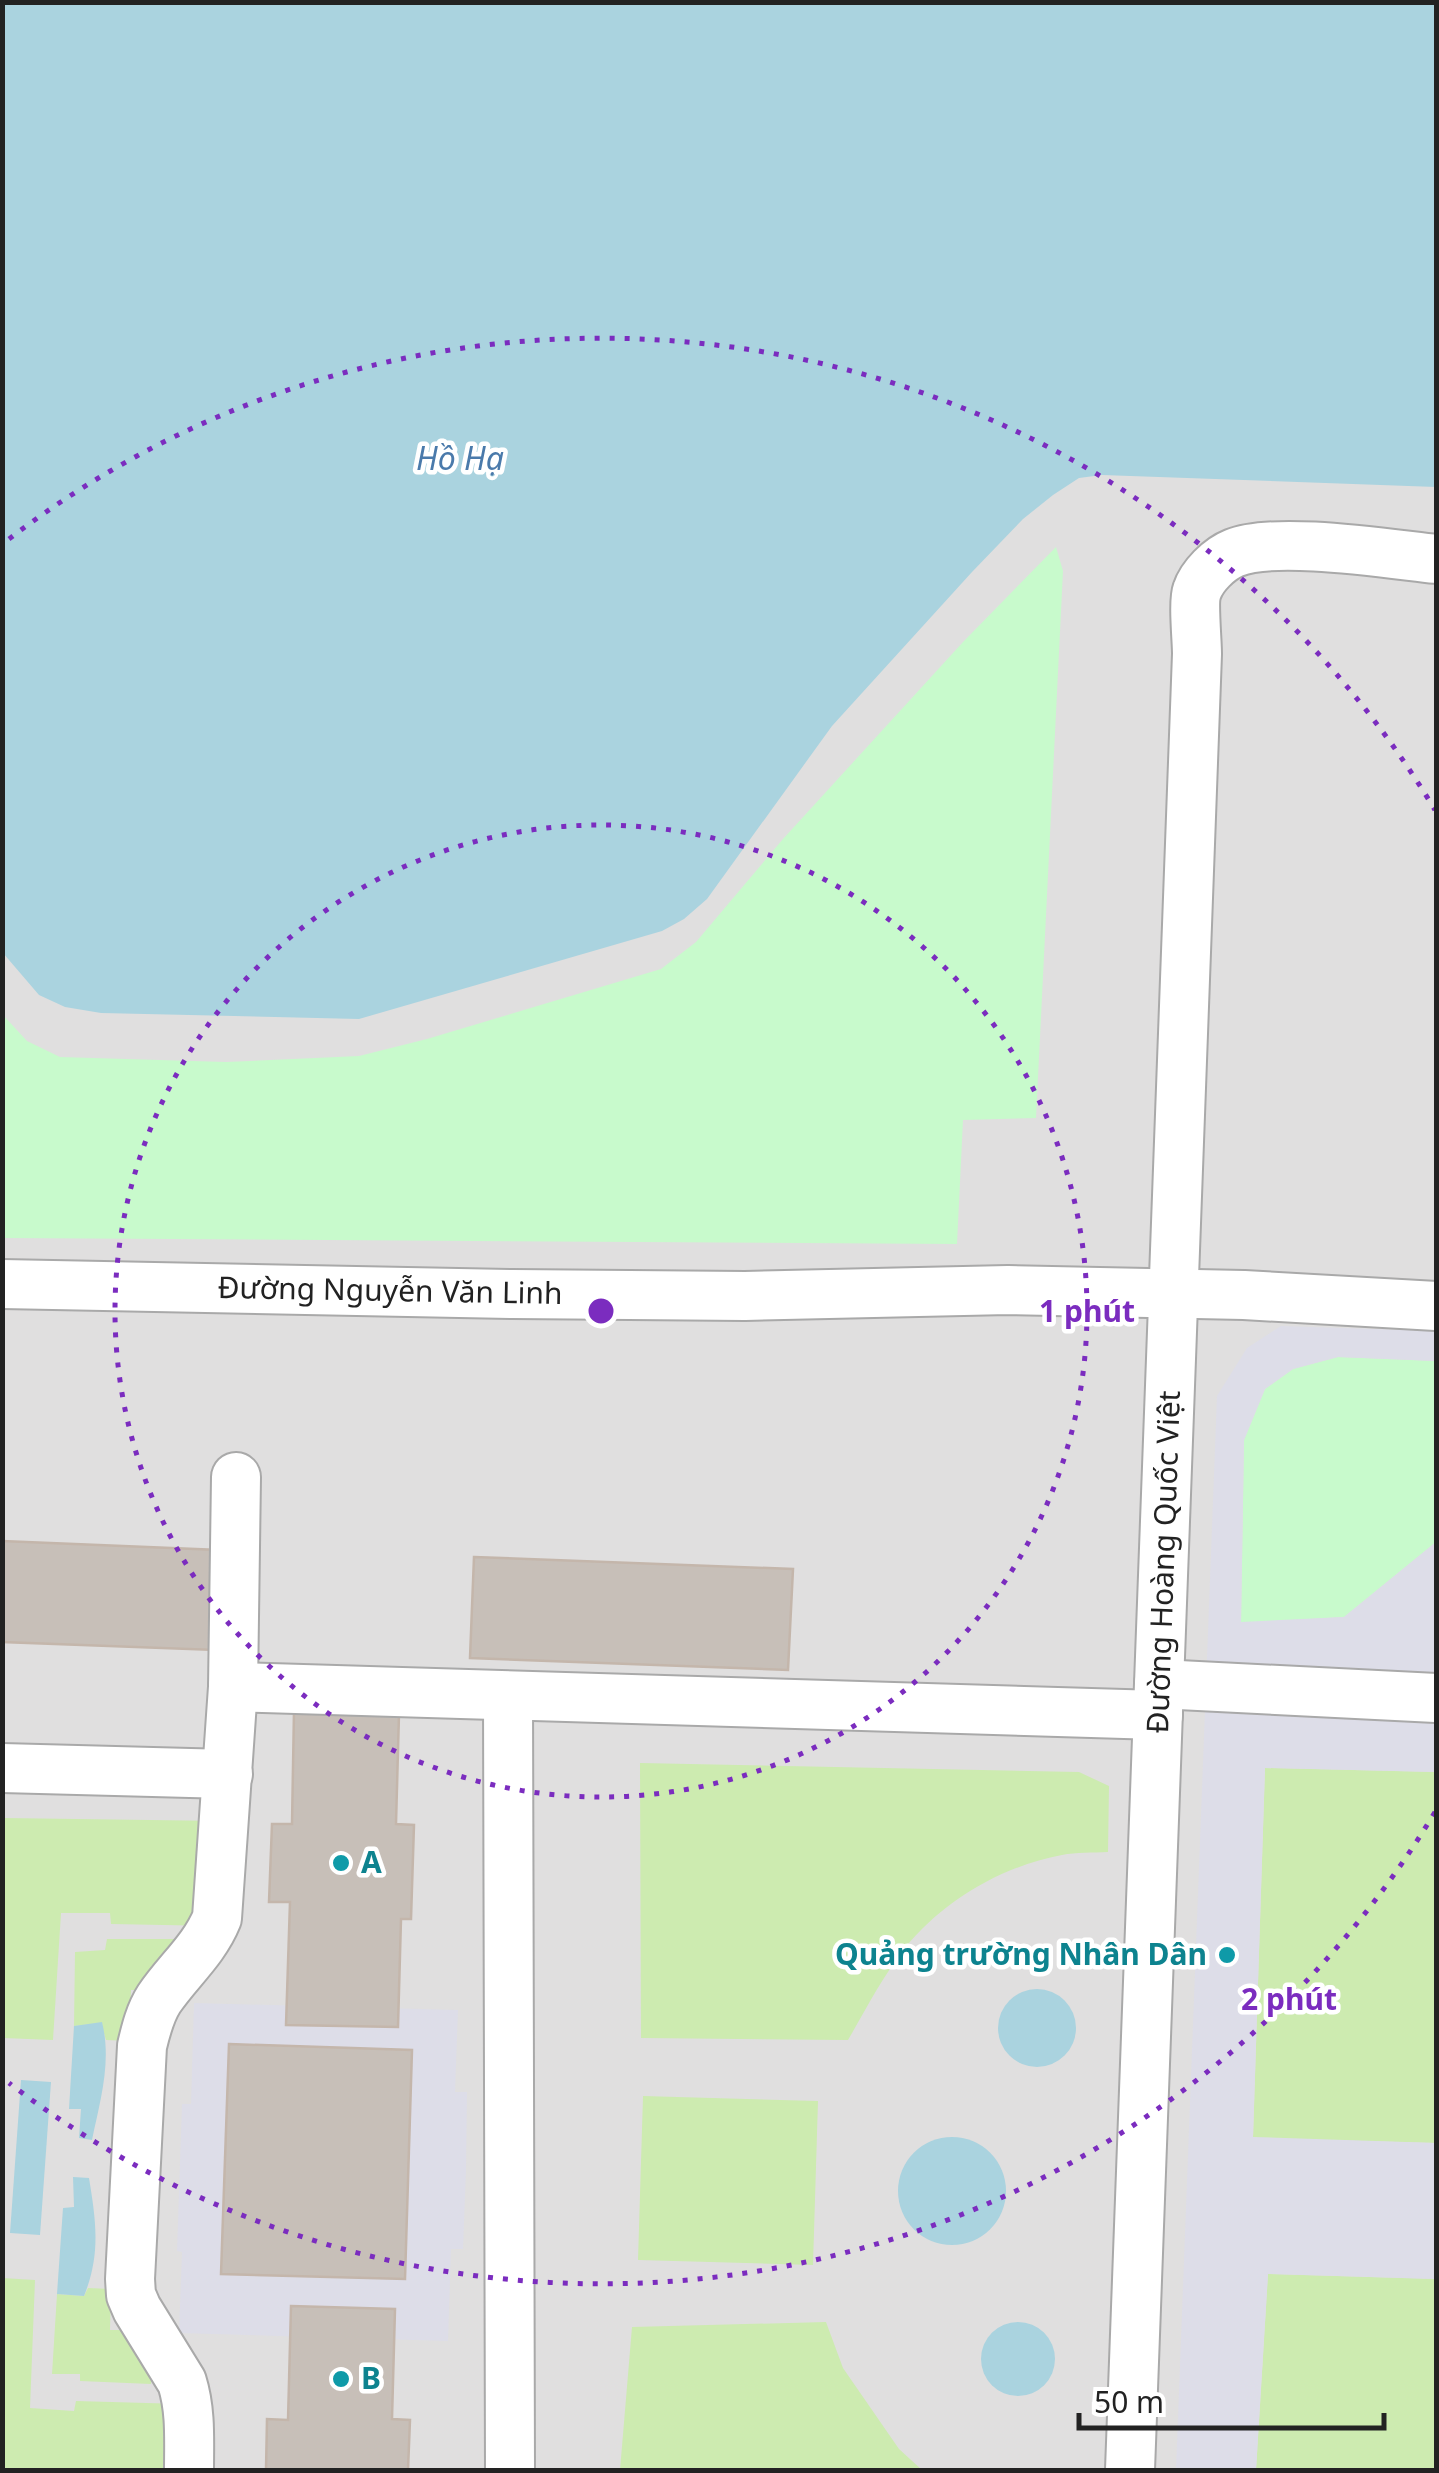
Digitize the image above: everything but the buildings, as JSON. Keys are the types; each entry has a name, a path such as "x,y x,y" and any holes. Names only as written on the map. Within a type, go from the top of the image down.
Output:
{"street":[{"name":"Đường Hoàng Quốc Việt","path":"1130,2470 1198,654 1196,593 1212,568 1234,553 1261,547 1310,547 1436,558"},
{"name":"Đường Nguyễn Văn Linh","path":"2,1284 745,1296 1008,1290 1174,1293 1436,1306"},
{"path":"188,2470 190,2414 182,2382 137,2309 130,2279 142,2046 161,1997 202,1946 217,1918 232,1687 236,1477"},
{"path":"232,1687 508,1696 1436,1698"},
{"path":"508,1696 510,2470"},
{"path":"2,1768 228,1774"}],"shaded area":[{"path":"3,3 1436,3 1436,2470 3,2470"},
{"name":"Quảng trường Nhân Dân","path":"1281,1326 1436,1331 1436,1361 1338,1357 1293,1369 1265,1389 1244,1440 1241,1622 1344,1617 1436,1542 1436,1772 1265,1768 1253,2137 1436,2143 1436,2279 1268,2274 1256,2470 1176,2470 1217,1396 1247,1348"},
{"path":"194,2003 458,2010 455,2092 467,2092 466,2170 463,2249 451,2249 448,2341 179,2333 182,2252 177,2251 182,2104 191,2104"}],"green space":[{"path":"1056,547 1063,571 1036,1118 963,1120 957,1244 3,1238 3,1015 27,1041 60,1057 226,1062 359,1056 661,969 696,942 783,839 963,642"},
{"path":"1338,1357 1436,1361 1436,1542 1344,1617 1241,1623 1244,1440 1265,1389 1293,1369"},
{"path":"640,1763 1079,1772 1109,1786 1108,1852 1040,1860 996,1877 956,1901 905,1948 848,2040 641,2038"},
{"path":"1265,1768 1436,1772 1436,2143 1253,2138"},
{"path":"3,1818 224,1821 216,1926 111,1924 110,1913 61,1913 53,2040 3,2038"},
{"path":"107,1939 183,1939 182,1991 131,1990 129,2041 106,2040 101,2023 74,2026 75,1952 105,1950"},
{"path":"643,2096 818,2101 813,2265 638,2260"},
{"path":"1268,2274 1436,2279 1436,2470 1256,2470"},
{"path":"2,2278 35,2280 30,2408 74,2411 76,2401 182,2404 179,2470 3,2470"},
{"path":"88,2288 111,2289 110,2330 154,2330 151,2384 80,2381 80,2374 52,2374 57,2294 84,2296"},
{"path":"826,2322 843,2368 899,2449 922,2470 620,2470 632,2327"}],"water":[{"name":"Hồ Hạ","path":"2,3 1436,3 1436,487 1102,475 1079,478 1023,519 972,572 832,726 707,899 662,931 359,1019 101,1013 65,1007 39,995 3,953"},
{"path":"1037,1989 1052,1992 1064,2001 1073,2013 1073,2043 1064,2055 1052,2064 1037,2067 1022,2064 1010,2055 1001,2043 998,2028 1001,2013 1010,2001 1022,1992"},
{"path":"102,2022 105,2067 92,2140 79,2138 81,2109 69,2109 74,2026"},
{"path":"21,2080 51,2082 40,2235 10,2233"},
{"path":"952,2137 973,2141 990,2153 1002,2170 1006,2191 1002,2212 990,2229 973,2241 952,2245 931,2241 914,2229 902,2212 898,2191 902,2170 914,2153 931,2141"},
{"path":"73,2177 89,2178 95,2223 93,2266 84,2296 57,2294 63,2208 74,2207"},
{"path":"1018,2322 1032,2324 1044,2333 1053,2345 1053,2373 1044,2385 1032,2394 1018,2396 1004,2394 992,2385 983,2373 981,2359 983,2345 992,2333 1004,2324"}],"place":[{"name":"A","path":"341,1863"},
{"name":"Quảng trường Nhân Dân","path":"1227,1955"},
{"name":"B","path":"341,2379"}]}
